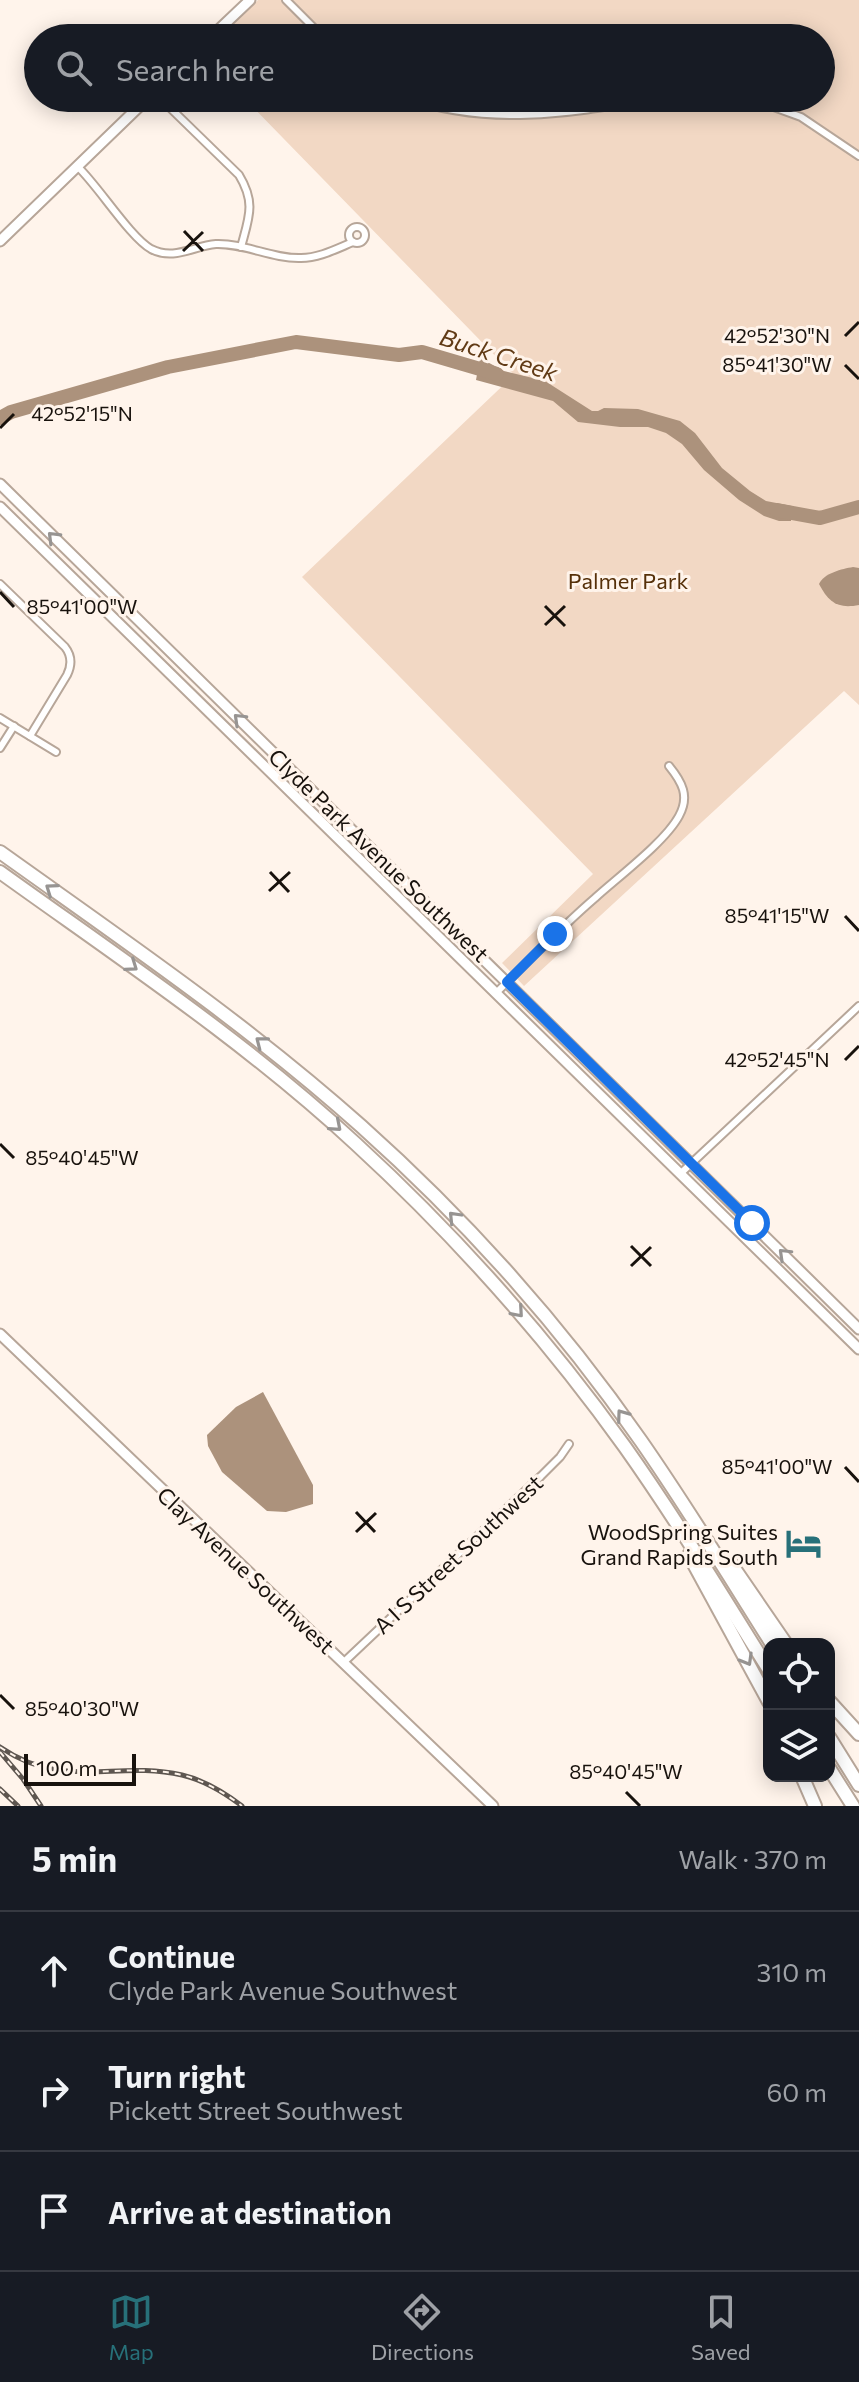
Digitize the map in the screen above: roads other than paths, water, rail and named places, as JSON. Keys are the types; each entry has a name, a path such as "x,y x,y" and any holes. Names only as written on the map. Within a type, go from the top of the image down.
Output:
{"highway":[{"path":"0,852 240,1025 372,1136 459,1222 573,1352 640,1439 782,1638"},
{"path":"0,872 222,1032 319,1111 456,1242 582,1389 657,1492 763,1660"},
{"path":"640,1439 768,1638"},
{"path":"657,1492 763,1691"},
{"path":"835,1708 859,1734"},
{"path":"835,1747 859,1785"},
{"path":"835,1778 853,1806"},
{"path":"805,1782 815,1806"}],"main road":[{"path":"225,24 250,0"},
{"path":"0,241 134,112"},
{"name":"Clyde Park Avenue Southwest","path":"0,484 859,1329"},
{"name":"Clyde Park Avenue Southwest","path":"0,507 859,1349"},
{"path":"146,649 157,639"},
{"path":"293,793 303,782"},
{"path":"442,939 453,928"},
{"path":"784,1277 810,1295 819,1289"},
{"name":"Clay Avenue Southwest","path":"0,1334 493,1806"}],"street":[{"path":"286,0 310,24"},
{"path":"174,112 239,175 248,190 251,206 241,247"},
{"path":"458,112 491,116 572,112"},
{"path":"787,112 801,117 859,156"},
{"path":"78,167 95,183 137,238 150,249 166,254 216,244 298,259 315,257 353,242"},
{"path":"0,584 65,647 71,662 67,675 30,736"},
{"path":"0,718 56,752"},
{"path":"0,748 14,726"},
{"path":"496,993 679,817 685,794 683,784 669,766"},
{"path":"680,1174 859,1006"},
{"name":"A I S Street Southwest","path":"344,1662 541,1476 569,1444"}],"waterway":[{"name":"Buck Creek","path":"0,418 11,412 168,367 296,342 399,355 422,352 497,374"},
{"name":"Buck Creek","path":"776,510 820,518 859,507"}],"railway":[{"path":"0,1747 46,1768 90,1772 158,1771 182,1775 214,1788 242,1806"},
{"path":"0,1752 41,1806"},
{"path":"0,1789 18,1806"}],"place":[{"name":"WoodSpring Suites Grand Rapids South","path":"804,1544"}],"park label":[{"name":"Palmer Park","path":"628,580"}]}
